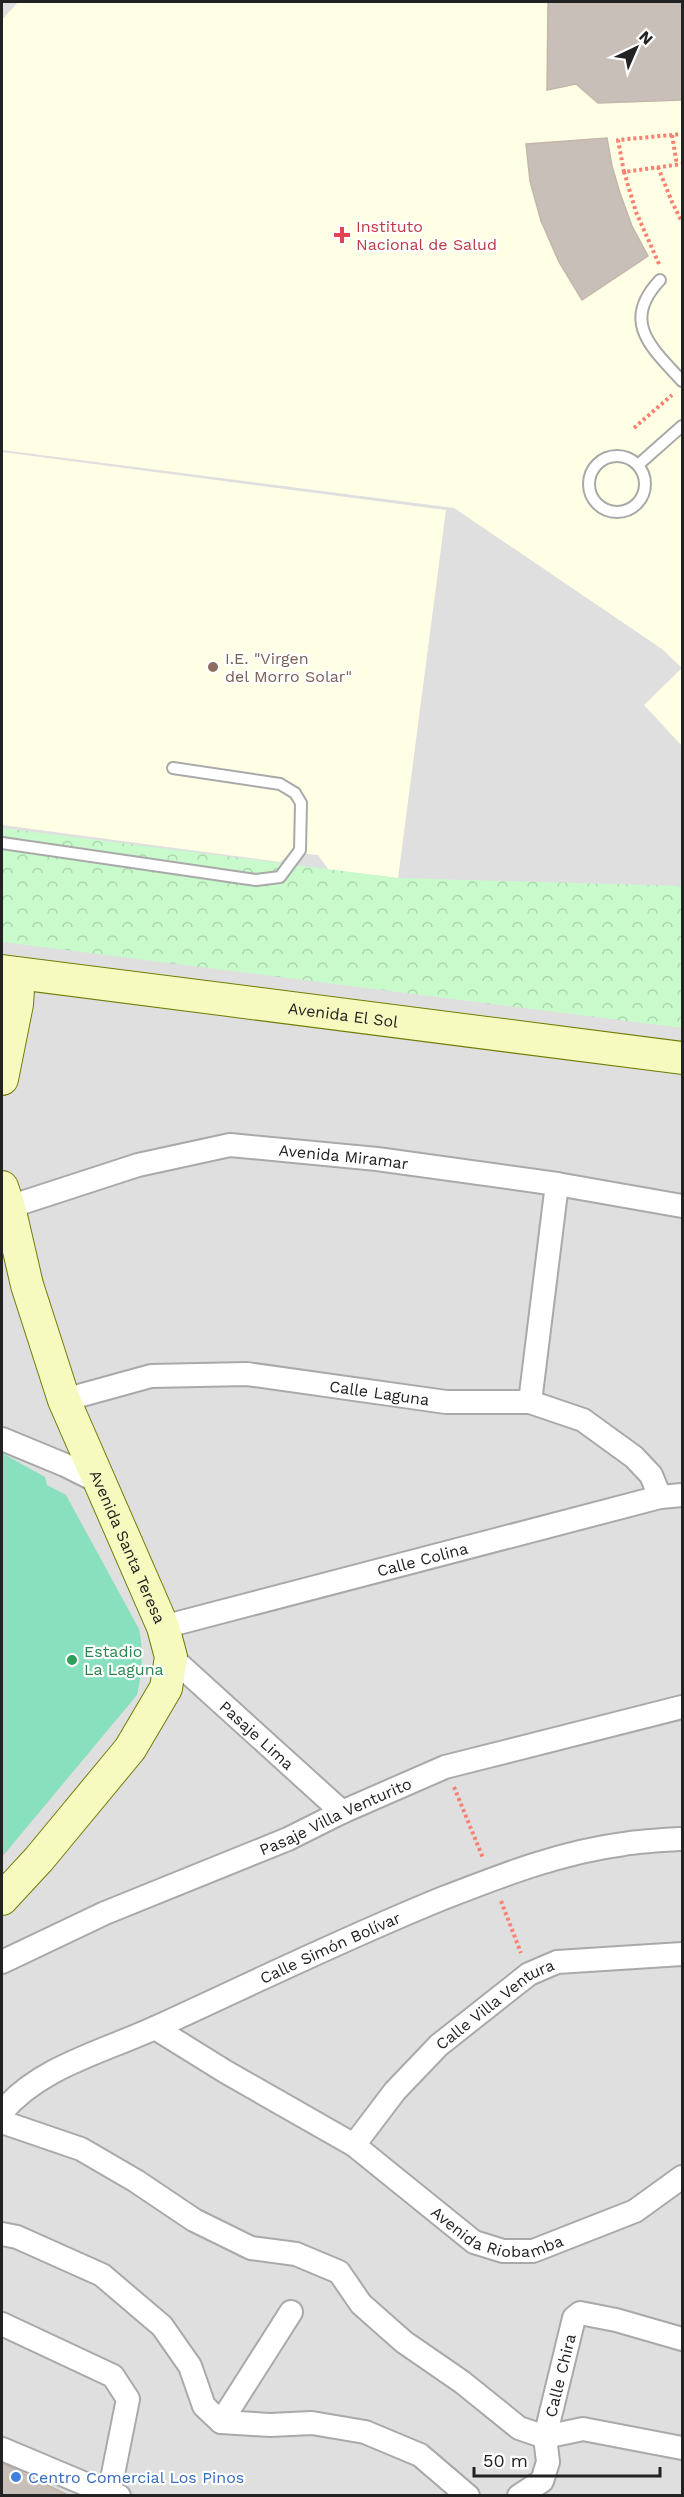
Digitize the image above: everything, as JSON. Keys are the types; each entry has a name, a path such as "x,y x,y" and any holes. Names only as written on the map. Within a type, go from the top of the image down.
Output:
{"street":[{"name":"Avenida El Sol","path":"10,973 682,1058"},
{"path":"2,1079 17,1005 10,973"},
{"name":"Avenida Miramar","path":"5,1197 230,1145 377,1159 557,1184 682,1206"},
{"path":"530,1402 557,1184"},
{"name":"Avenida Santa Teresa","path":"2,1899 39,1859 130,1749 166,1688 171,1657 163,1627 64,1400 27,1285 5,1197"},
{"name":"Calle Laguna","path":"64,1400 151,1376 247,1374 446,1402 530,1402 582,1420 634,1457 651,1475 660,1497"},
{"path":"2,1439 98,1481"},
{"name":"Calle Colina","path":"163,1627 660,1497 682,1495"},
{"name":"Pasaje Lima","path":"171,1657 342,1812"},
{"name":"Pasaje Villa Venturito","path":"2,1962 105,1913 288,1839 342,1812 445,1767 682,1707"},
{"name":"Calle Simón Bolívar","path":"2,2112 15,2096 41,2078 336,1944 492,1879 554,1859 622,1844 682,1839"},
{"name":"Calle Villa Ventura","path":"354,2145 395,2091 439,2044 529,1974 557,1962 682,1954"},
{"name":"Avenida Riobamba","path":"155,2028 226,2072 354,2145 474,2242 503,2251 533,2251 544,2247 635,2211 678,2185"},
{"path":"2,2122 81,2149 136,2181 194,2220 251,2248 296,2254 339,2272 361,2304 404,2342 462,2382 519,2428 545,2437 583,2429 682,2448"},
{"path":"2,2234 17,2237 102,2275 154,2319 162,2326 190,2366 204,2406 221,2422 270,2425 312,2423 365,2432 420,2455 468,2496"},
{"path":"221,2422 291,2312"},
{"name":"Calle Chira","path":"545,2437 574,2318 580,2313 616,2320 682,2339"},
{"path":"2,2324 113,2376 128,2399 114,2495 2,2449"},
{"path":"519,2496 542,2481 548,2462 545,2437"}],"lane":[{"path":"660,280 649,292 641,307 641,324 649,344 682,381"},
{"path":"638,465 682,426"},
{"path":"610,456 620,456 638,465 643,473 644,492 633,508 614,512 597,503 591,495 590,476 602,460 610,456"},
{"path":"2,843 255,880 274,879 286,872 300,850 301,803 294,793 280,784 172,768"}],"path":[{"path":"660,280 659,262 636,212 618,140 682,134"},
{"path":"624,171 680,165 672,135"},
{"path":"658,167 682,222"},
{"path":"634,428 674,393"}],"shaded area":[{"path":"2,2 682,2 682,2495 2,2495"},
{"name":"Instituto Nacional de Salud","path":"18,2 682,2 682,668 662,649 454,508 2,450 2,20"},
{"name":"I.E. \"Virgen del Morro Solar\"","path":"2,452 446,510 398,878 329,870 318,855 291,852 280,862 2,825"},
{"path":"682,668 682,746 644,705"}],"green space":[{"path":"2,828 398,878 682,886 682,1028 2,942"},
{"name":"Estadio La Laguna","path":"2,1453 45,1477 47,1485 66,1495 139,1629 142,1654 137,1695 2,1857"}],"building":[{"path":"548,2 682,2 682,100 598,103 576,84 547,90"},
{"path":"607,138 620,193 632,226 648,256 582,300 559,262 541,221 530,181 526,144"},
{"name":"Centro Comercial Los Pinos","path":"2,2463 6,2465 70,2496 2,2496"}],"place":[{"name":"Instituto Nacional de Salud","path":"342,235"},
{"name":"I.E. \"Virgen del Morro Solar\"","path":"213,667"},
{"name":"Estadio La Laguna","path":"72,1660"},
{"name":"Centro Comercial Los Pinos","path":"16,2477"}]}
